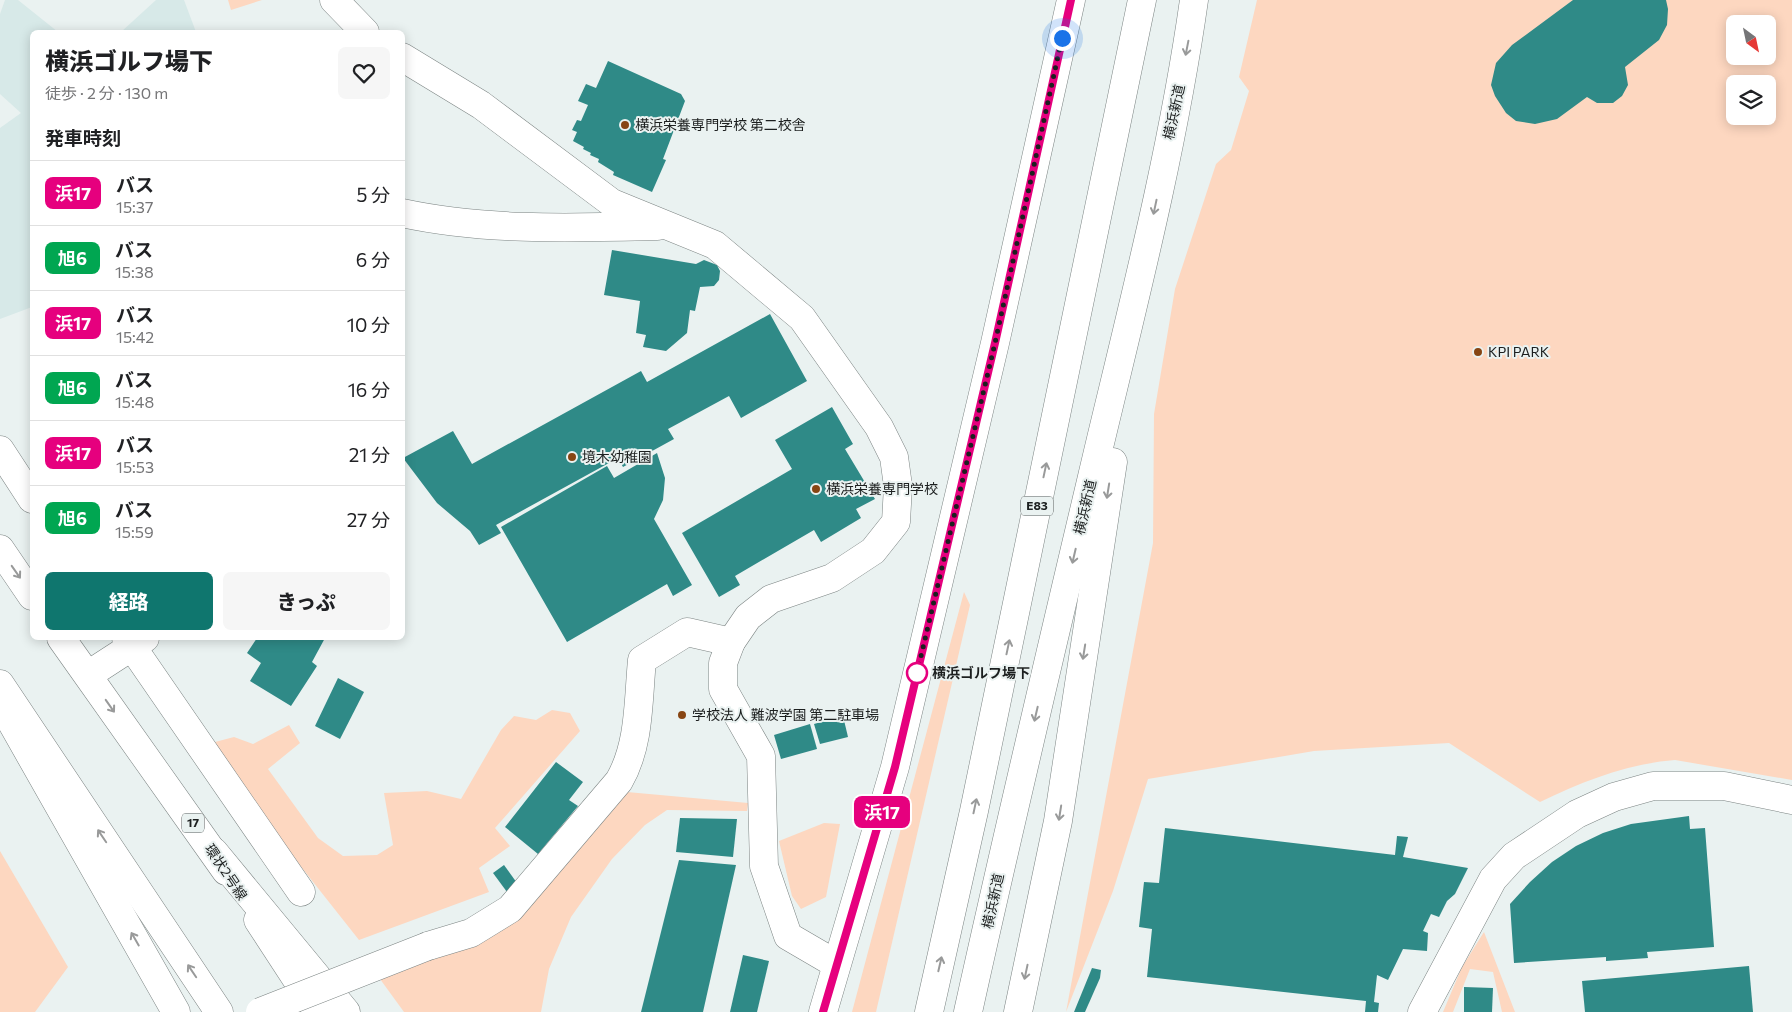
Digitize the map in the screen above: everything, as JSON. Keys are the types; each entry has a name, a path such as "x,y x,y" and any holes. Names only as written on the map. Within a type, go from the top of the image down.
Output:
{"main road":[{"path":"334,0 363,30"},
{"path":"823,1012 895,767 995,343 1071,0"},
{"name":"E83","path":"930,1012 974,811 1142,0"},
{"name":"横浜新道","path":"968,1012 1012,813 1142,270 1188,41 1194,0"},
{"path":"405,59 481,105 612,203 715,245 802,318 879,427 894,457 898,486 896,522 873,551 832,578 771,599 748,617 731,642 723,664 723,689 761,756 764,866 788,936 836,964"},
{"path":"405,214 431,219 536,227 669,225"},
{"path":"1018,1012 1058,821 1142,270"},
{"path":"0,450 30,496"},
{"path":"0,549 30,593"},
{"path":"260,1012 428,946 471,933 510,909 620,781 629,764 634,742 642,660 687,632 731,642"},
{"name":"環状2号線","path":"63,640 214,852 318,1012"},
{"path":"88,676 134,640 301,892"},
{"path":"0,684 219,1012"},
{"path":"0,702 176,1012"},
{"path":"1422,1012 1493,879 1514,856 1577,814 1614,797 1653,786 1724,786 1792,800"},
{"path":"214,852 346,1012"}],"shaded area":[{"path":"5,0 18,0 56,30 30,30 30,308 0,319 0,128 21,113 0,94 0,14"},
{"path":"156,0 184,0 195,30 123,30"},
{"path":"228,0 262,0 231,10"},
{"name":"KPI PARK","path":"1257,0 1792,0 1792,780 1675,760 1639,765 1622,770 1573,787 1540,802 1449,743 1314,751 1148,779 1113,891 1066,1012 1153,543 1154,414 1175,289 1216,164 1231,150 1249,91 1239,77"},
{"path":"964,592 970,605 876,1012 852,1012"},
{"path":"552,710 570,713 580,731 495,828 510,846 479,868 489,892 359,940 249,801 215,742 234,737 253,744 289,725 300,743 268,769 318,838 343,856 377,855 393,845 384,793 427,791 461,799 501,730 514,716 536,720"},
{"path":"627,792 748,803 747,811 667,810 645,825 612,859 571,917 549,969 541,1012 404,1012 380,979 477,942"},
{"path":"824,823 840,824 826,897 801,909 792,896 779,841"},
{"path":"0,851 68,967 35,1012 0,1012"},
{"path":"1484,932 1515,1012 1502,1012 1493,972 1470,969 1453,1012 1443,1012 1462,967"}],"building":[{"path":"1573,0 1666,0 1668,9 1667,25 1659,40 1625,67 1628,85 1622,96 1613,103 1597,103 1587,97 1557,119 1535,124 1516,121 1506,113 1495,96 1491,85 1496,63 1512,45"},
{"name":"横浜栄養専門学校 第二校舎","path":"608,61 681,94 685,101 663,159 666,160 652,192 613,175 614,172 598,162 599,159 590,155 591,153 583,149 584,147 573,141 577,132 572,130 577,120 581,121 588,105 578,101 586,84 596,88"},
{"path":"612,250 696,264 704,260 717,265 720,271 719,280 714,286 700,287 695,311 690,310 687,333 666,351 643,347 646,335 636,333 640,301 604,295"},
{"path":"770,314 807,381 741,418 729,396 668,429 674,439 623,467 618,458 496,525 501,533 479,545 470,531 437,503 405,461 405,457 453,431 472,464 641,371 647,382"},
{"path":"832,407 853,444 845,449 875,499 856,509 861,518 821,542 814,530 735,576 740,585 719,597 682,533 792,469 775,440"},
{"path":"657,453 665,478 663,500 654,519 692,585 673,596 667,584 567,642 501,527 607,466 614,478"},
{"path":"256,640 324,640 312,662 317,666 291,706 250,681 261,663 247,653"},
{"path":"338,678 364,692 340,739 315,726"},
{"path":"843,716 848,737 820,744 814,724"},
{"path":"810,724 817,749 781,759 774,735"},
{"path":"556,762 583,782 569,800 578,806 538,854 505,827"},
{"path":"1689,816 1690,829 1705,828 1714,947 1647,952 1648,958 1606,961 1606,957 1514,963 1510,904 1552,862 1576,846 1603,833 1631,824"},
{"path":"680,818 737,819 733,857 676,852"},
{"path":"1165,828 1395,855 1397,836 1408,837 1403,857 1468,868 1455,894 1447,901 1439,917 1431,914 1423,931 1428,933 1427,951 1403,949 1388,980 1377,975 1374,1002 1379,1003 1378,1012 1365,1012 1366,1001 1147,977 1152,929 1139,927 1144,882 1159,883"},
{"path":"679,860 736,865 703,1012 641,1012"},
{"path":"504,865 517,883 507,892 493,873"},
{"path":"743,955 769,961 757,1012 730,1012"},
{"path":"1749,966 1753,1012 1585,1012 1582,981"},
{"path":"1092,968 1101,970 1100,978 1085,1012 1074,1012"},
{"path":"1464,987 1493,988 1492,1012 1464,1012"}],"bus line":[{"name":"浜17","path":"823,1012 895,767 995,343 1071,0"}],"place":[{"name":"横浜栄養専門学校 第二校舎","path":"625,125"},
{"name":"KPI PARK","path":"1478,352"},
{"name":"境木幼稚園","path":"572,457"},
{"name":"横浜栄養専門学校","path":"816,489"},
{"name":"横浜ゴルフ場下","path":"917,673"},
{"name":"学校法人 難波学園 第二駐車場","path":"682,715"}],"route":[{"path":"917,673 995,343 1062,38"}]}
